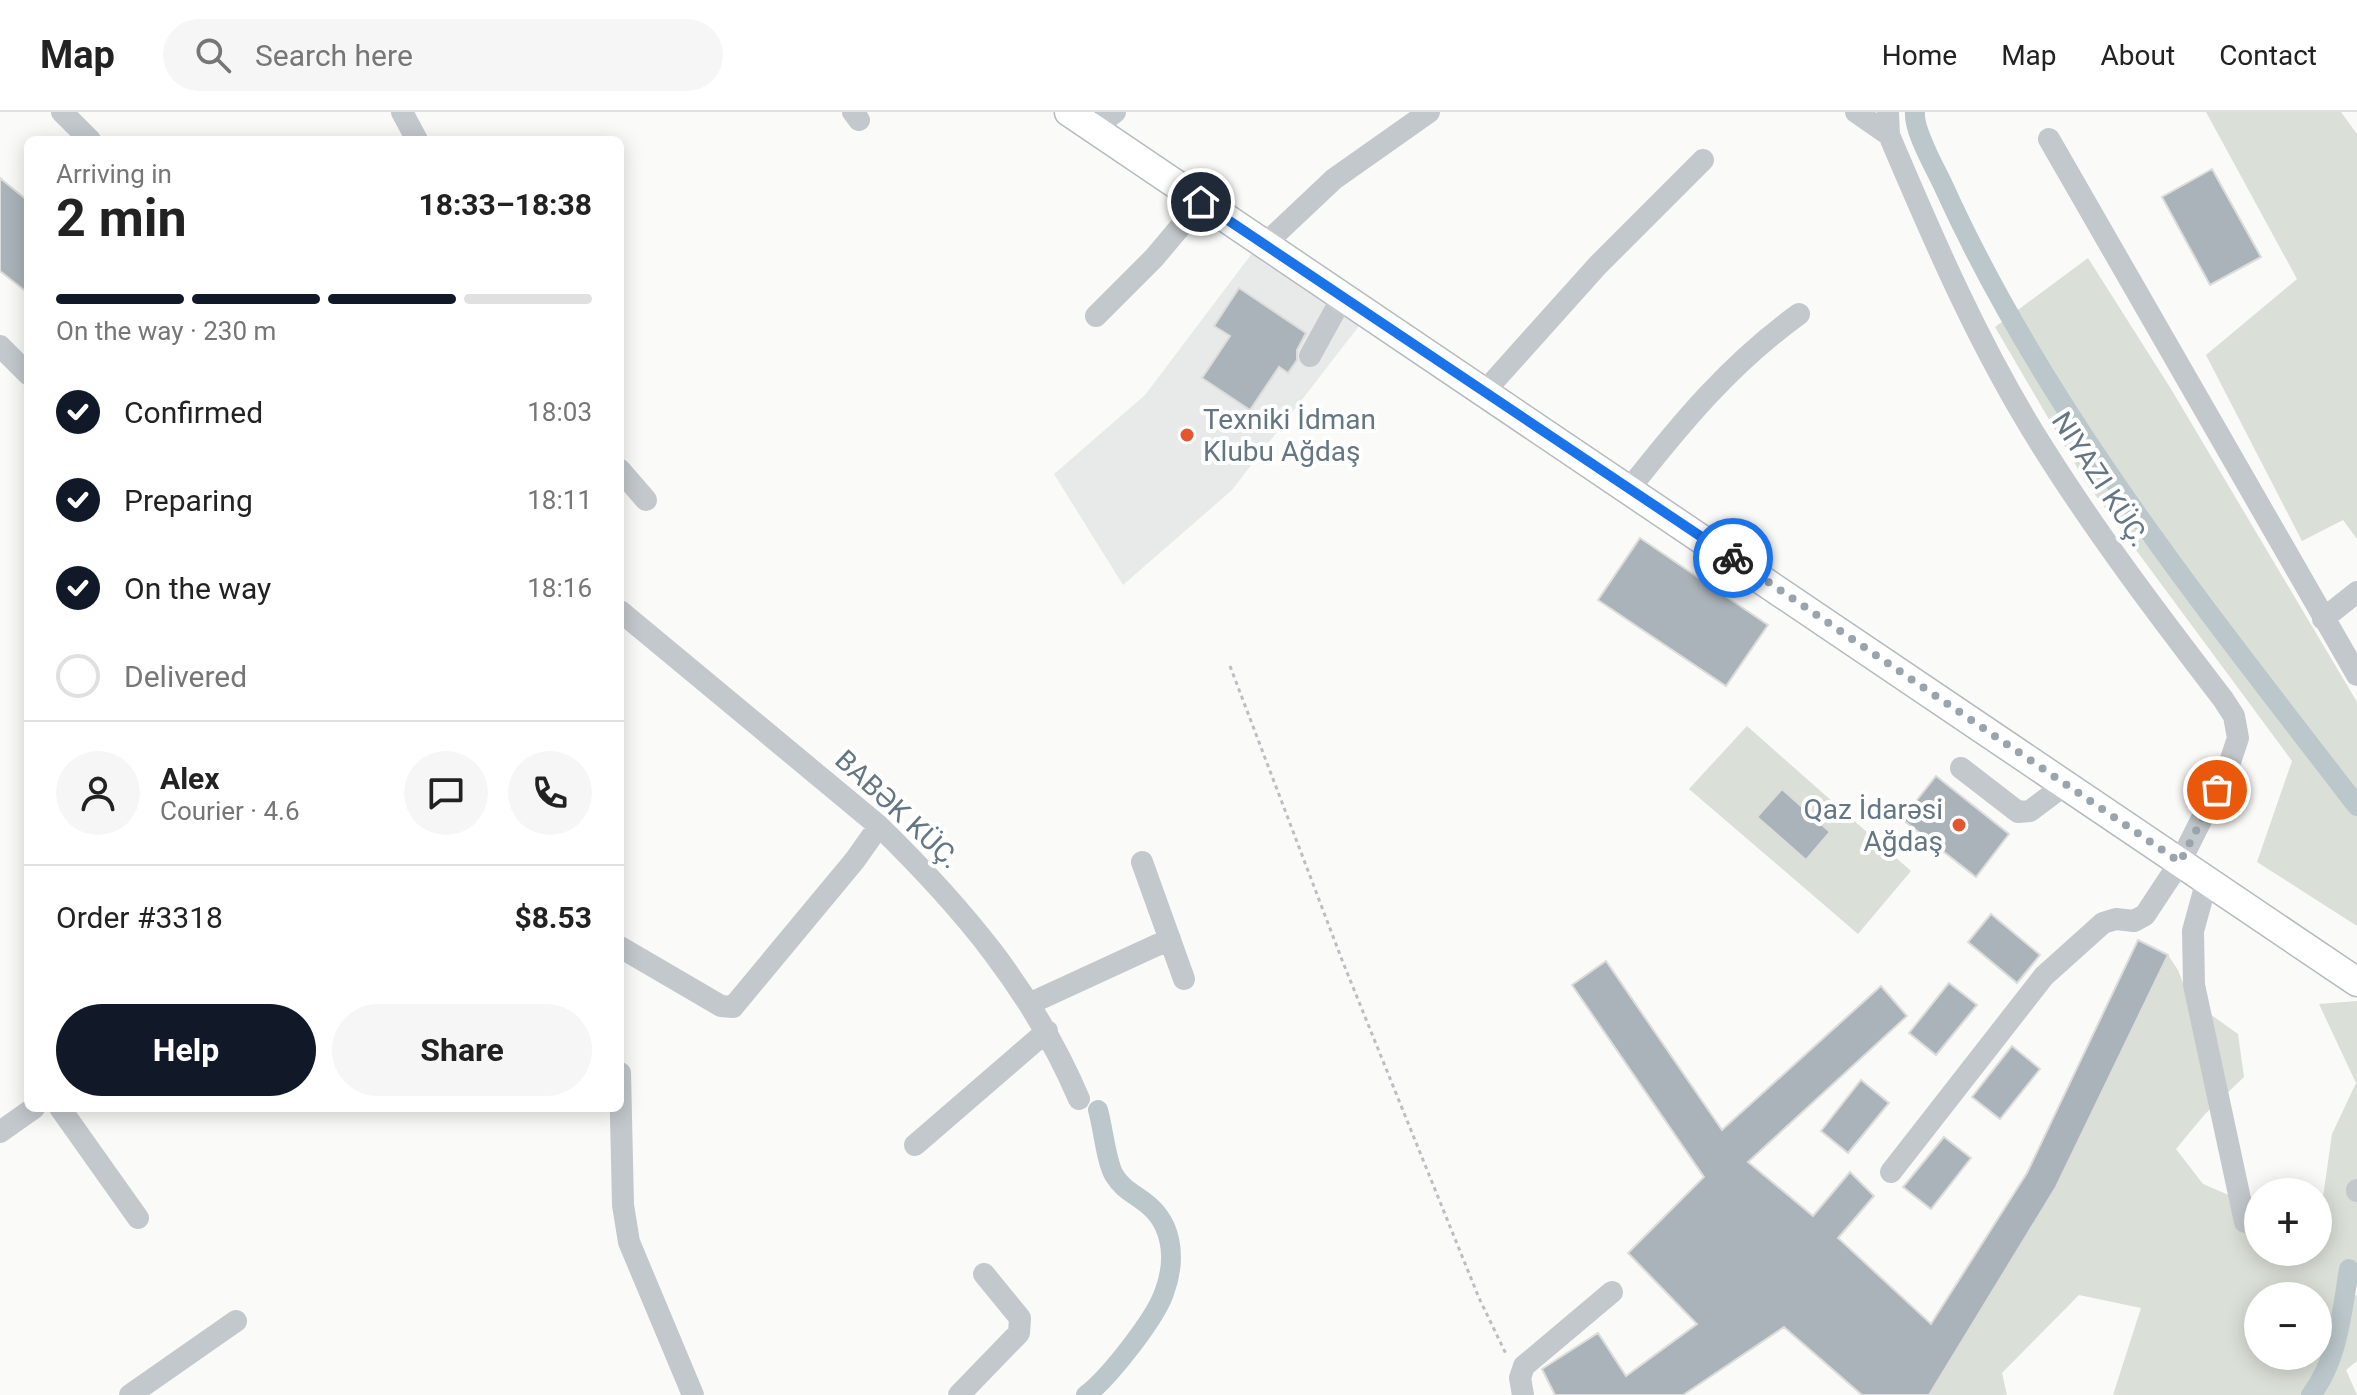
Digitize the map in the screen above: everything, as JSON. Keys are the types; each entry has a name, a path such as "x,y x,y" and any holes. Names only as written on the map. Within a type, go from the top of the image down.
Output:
{"main road":[{"path":"1069,112 1104,120 1201,202 1630,488 2357,982"}],"street":[{"path":"62,112 86,136"},
{"path":"402,112 415,136"},
{"path":"1264,245 1334,179 1429,112"},
{"path":"1856,112 1889,135"},
{"name":"NIYAZI KÜÇ.","path":"1888,112 1889,135 1954,288 2040,444 2136,586 2234,716 2238,738 2229,765 2180,862 2145,915 2134,921 2116,919 2103,923 2044,976 1891,1172"},
{"path":"2049,139 2357,675"},
{"path":"1485,391 1598,265 1703,160"},
{"path":"1096,316 1154,258 1201,202"},
{"path":"1310,356 1343,296"},
{"path":"1630,488 1708,392 1764,339 1799,314"},
{"path":"0,346 24,370"},
{"path":"624,475 646,500"},
{"path":"2323,619 2357,592"},
{"name":"BABƏK KÜÇ.","path":"624,614 879,826 919,865 982,937 1031,1003 1079,1099"},
{"path":"1961,768 2018,812 2030,811 2066,784"},
{"path":"624,949 721,1006 733,1007 855,860 879,826"},
{"path":"1142,862 1184,979"},
{"path":"2207,880 2193,931 2194,985 2244,1217"},
{"path":"1031,1003 1170,939"},
{"path":"915,1145 1047,1031"},
{"path":"0,1132 28,1112"},
{"path":"63,1112 138,1218"},
{"path":"621,1112 623,1205 629,1242 693,1395"},
{"path":"959,1395 1019,1333 1020,1318 984,1274"},
{"path":"1522,1386 1524,1366 1612,1292"},
{"path":"130,1395 236,1321"}],"path":[{"path":"1230,666 1342,960 1455,1239 1479,1298 1522,1386"}],"shaded area":[{"path":"2206,112 2341,112 2357,134 2357,539 2343,520 2302,541 2206,355 2297,279"},
{"name":"Texniki İdman Klubu Ağdaş","path":"1253,252 1359,326 1232,490 1123,585 1054,474 1145,395"},
{"path":"2088,258 2171,389 2357,702 2357,926 2257,862 2292,761 2085,481 1995,327"},
{"path":"1747,726 1911,871 1858,934 1689,789"},
{"path":"2168,955 2178,970 2189,999 2238,1034 2244,1077 2205,1114 2176,1149 2203,1184 2244,1201 2244,1266 2332,1266 2332,1178 2326,1178 2332,1134 2356,1083 2319,1004 2357,1001 2357,1286 2352,1292 2357,1296 2357,1361 2346,1370 2357,1395 2113,1395 2141,1308 2079,1295 2002,1373 2007,1395 1929,1395"}],"building":[{"path":"2212,169 2261,257 2210,285 2162,197"},
{"path":"0,178 24,198 24,290 0,271"},
{"path":"1239,288 1306,333 1297,350 1297,360 1288,373 1279,367 1250,410 1202,378 1230,336 1214,326"},
{"path":"1640,538 1768,625 1726,686 1598,600"},
{"path":"1936,776 2009,834 1976,877 1902,819"},
{"path":"1782,789 1830,832 1806,860 1757,817"},
{"path":"1991,914 2040,955 2017,983 1968,942"},
{"path":"2138,940 2168,955 2056,1187 1929,1395 1862,1395 1784,1327 1683,1395 1555,1395 1542,1369 1598,1333 1626,1376 1697,1324 1628,1253 1704,1177 1572,985 1606,961 1722,1130 1881,986 1907,1016 1748,1162 1813,1216 1850,1172 1874,1196 1838,1238 1931,1324 2027,1173"},
{"path":"1949,983 1977,1005 1936,1055 1909,1033"},
{"path":"2012,1046 2040,1069 2000,1119 1972,1097"},
{"path":"1861,1080 1889,1103 1848,1153 1821,1131"},
{"path":"1944,1137 1971,1158 1931,1209 1903,1187"}],"waterway":[{"path":"1915,112 1917,129 1925,149 1984,269 2079,430 2187,583 2357,806"},
{"path":"1086,1395 1118,1363 1151,1318 1164,1293 1171,1260 1168,1235 1160,1217 1114,1175 1098,1110"},
{"path":"2311,1395 2333,1351 2349,1269"}],"way so far":[{"path":"1733,558 2180,862 2217,790"}],"place":[{"name":"Texniki İdman Klubu Ağdaş","path":"1187,435"},
{"name":"Qaz İdarəsi Ağdaş","path":"1959,825"}],"route":[{"path":"1201,202 1733,558"}]}
